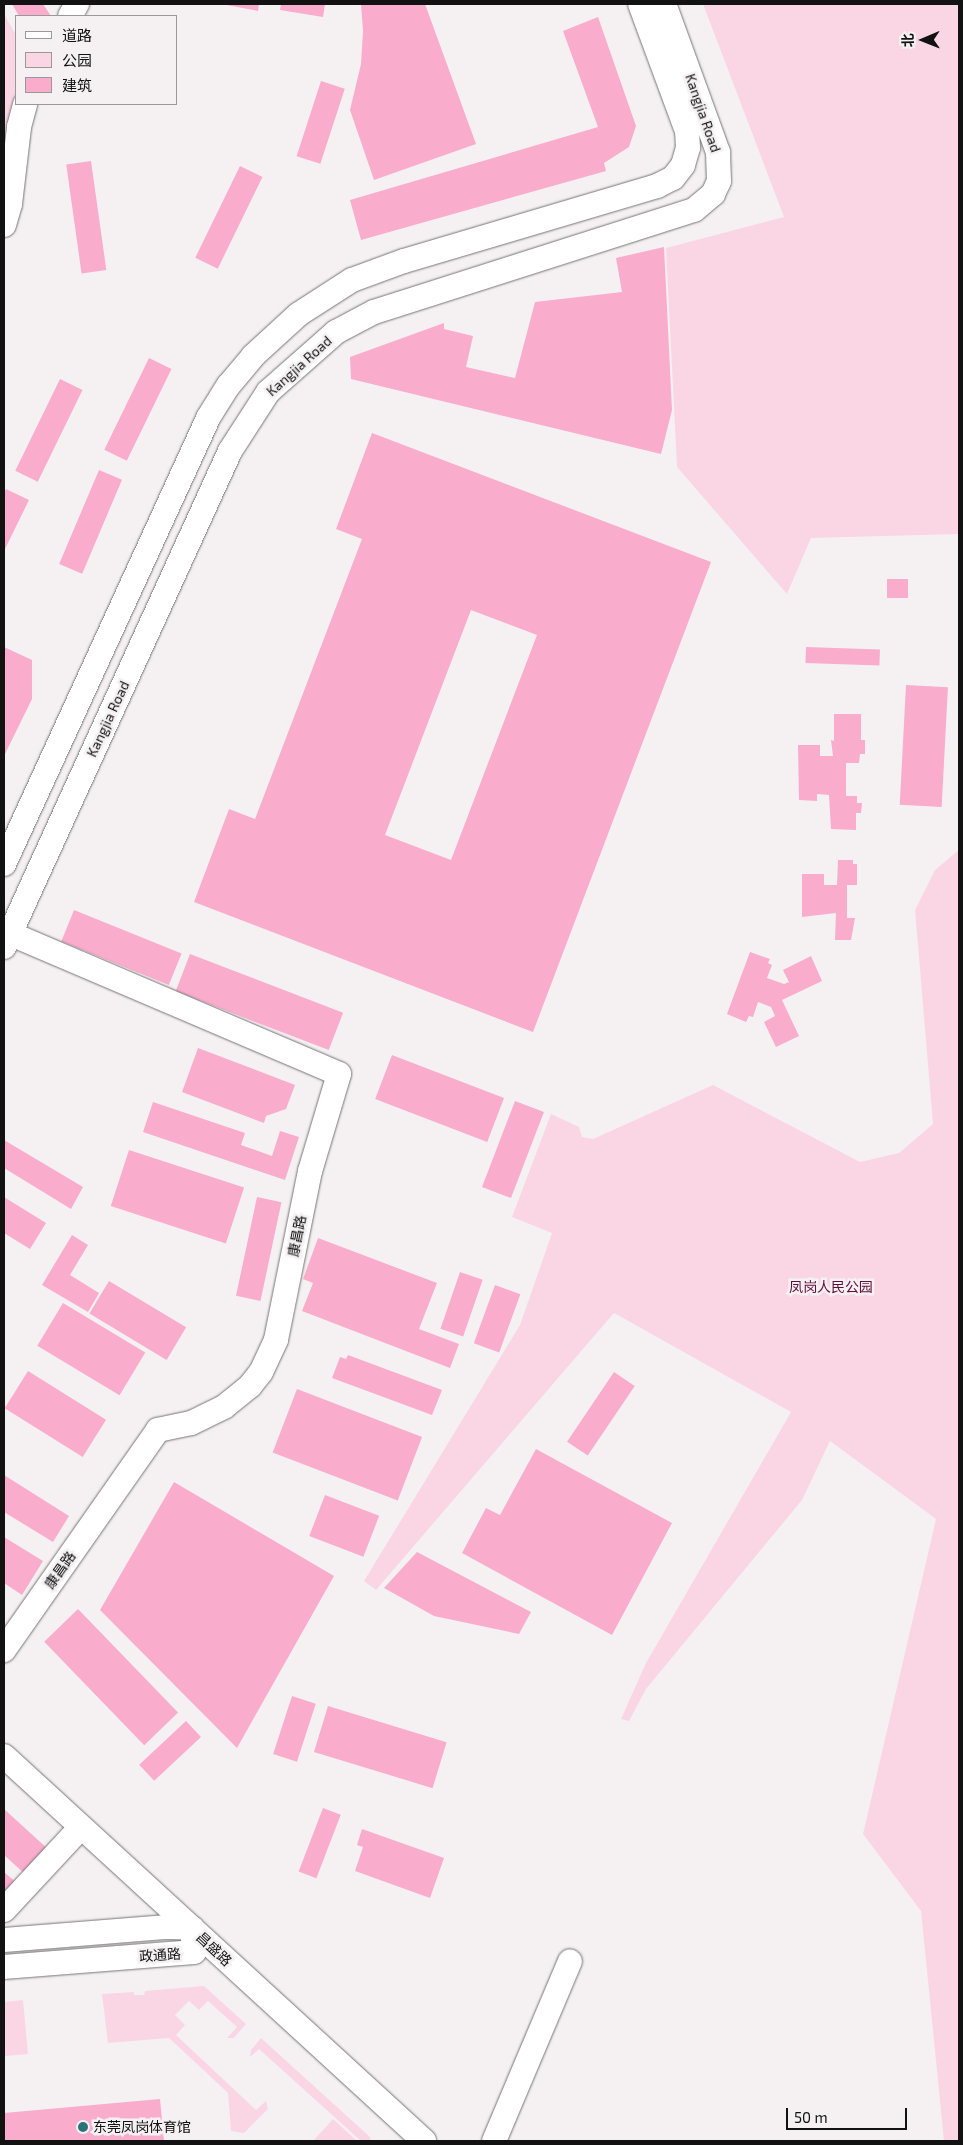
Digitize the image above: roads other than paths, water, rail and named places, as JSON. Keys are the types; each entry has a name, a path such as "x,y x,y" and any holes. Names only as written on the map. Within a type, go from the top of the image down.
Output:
{"street":[{"path":"71,15 77,4"},
{"name":"Kangjia Road","path":"4,864 208,418 229,385 253,356 299,314 352,280 404,261 657,186 673,178 684,165 688,148 687,131 640,4"},
{"name":"Kangjia Road","path":"6,937 230,451 268,392 330,336 374,312 694,210 713,194 720,181 718,152 664,4"},
{"path":"4,225 10,204 19,126 24,105"},
{"name":"康昌路","path":"4,1650 158,1430 191,1423 224,1407 250,1386 261,1372 276,1340 310,1171 339,1074 6,937"},
{"name":"昌盛路","path":"4,1756 167,1927 400,2141"},
{"name":"昌盛路","path":"4,1778 76,1833 192,1928 424,2141"},
{"path":"4,1910 76,1833"},
{"name":"政通路","path":"4,1940 167,1927 192,1928 194,1952 4,1967"},
{"path":"494,2141 570,1961"}],"place":[{"name":"东莞凤岗体育馆","path":"83,2127"}],"park label":[{"name":"凤岗人民公园","path":"831,1287"}]}
